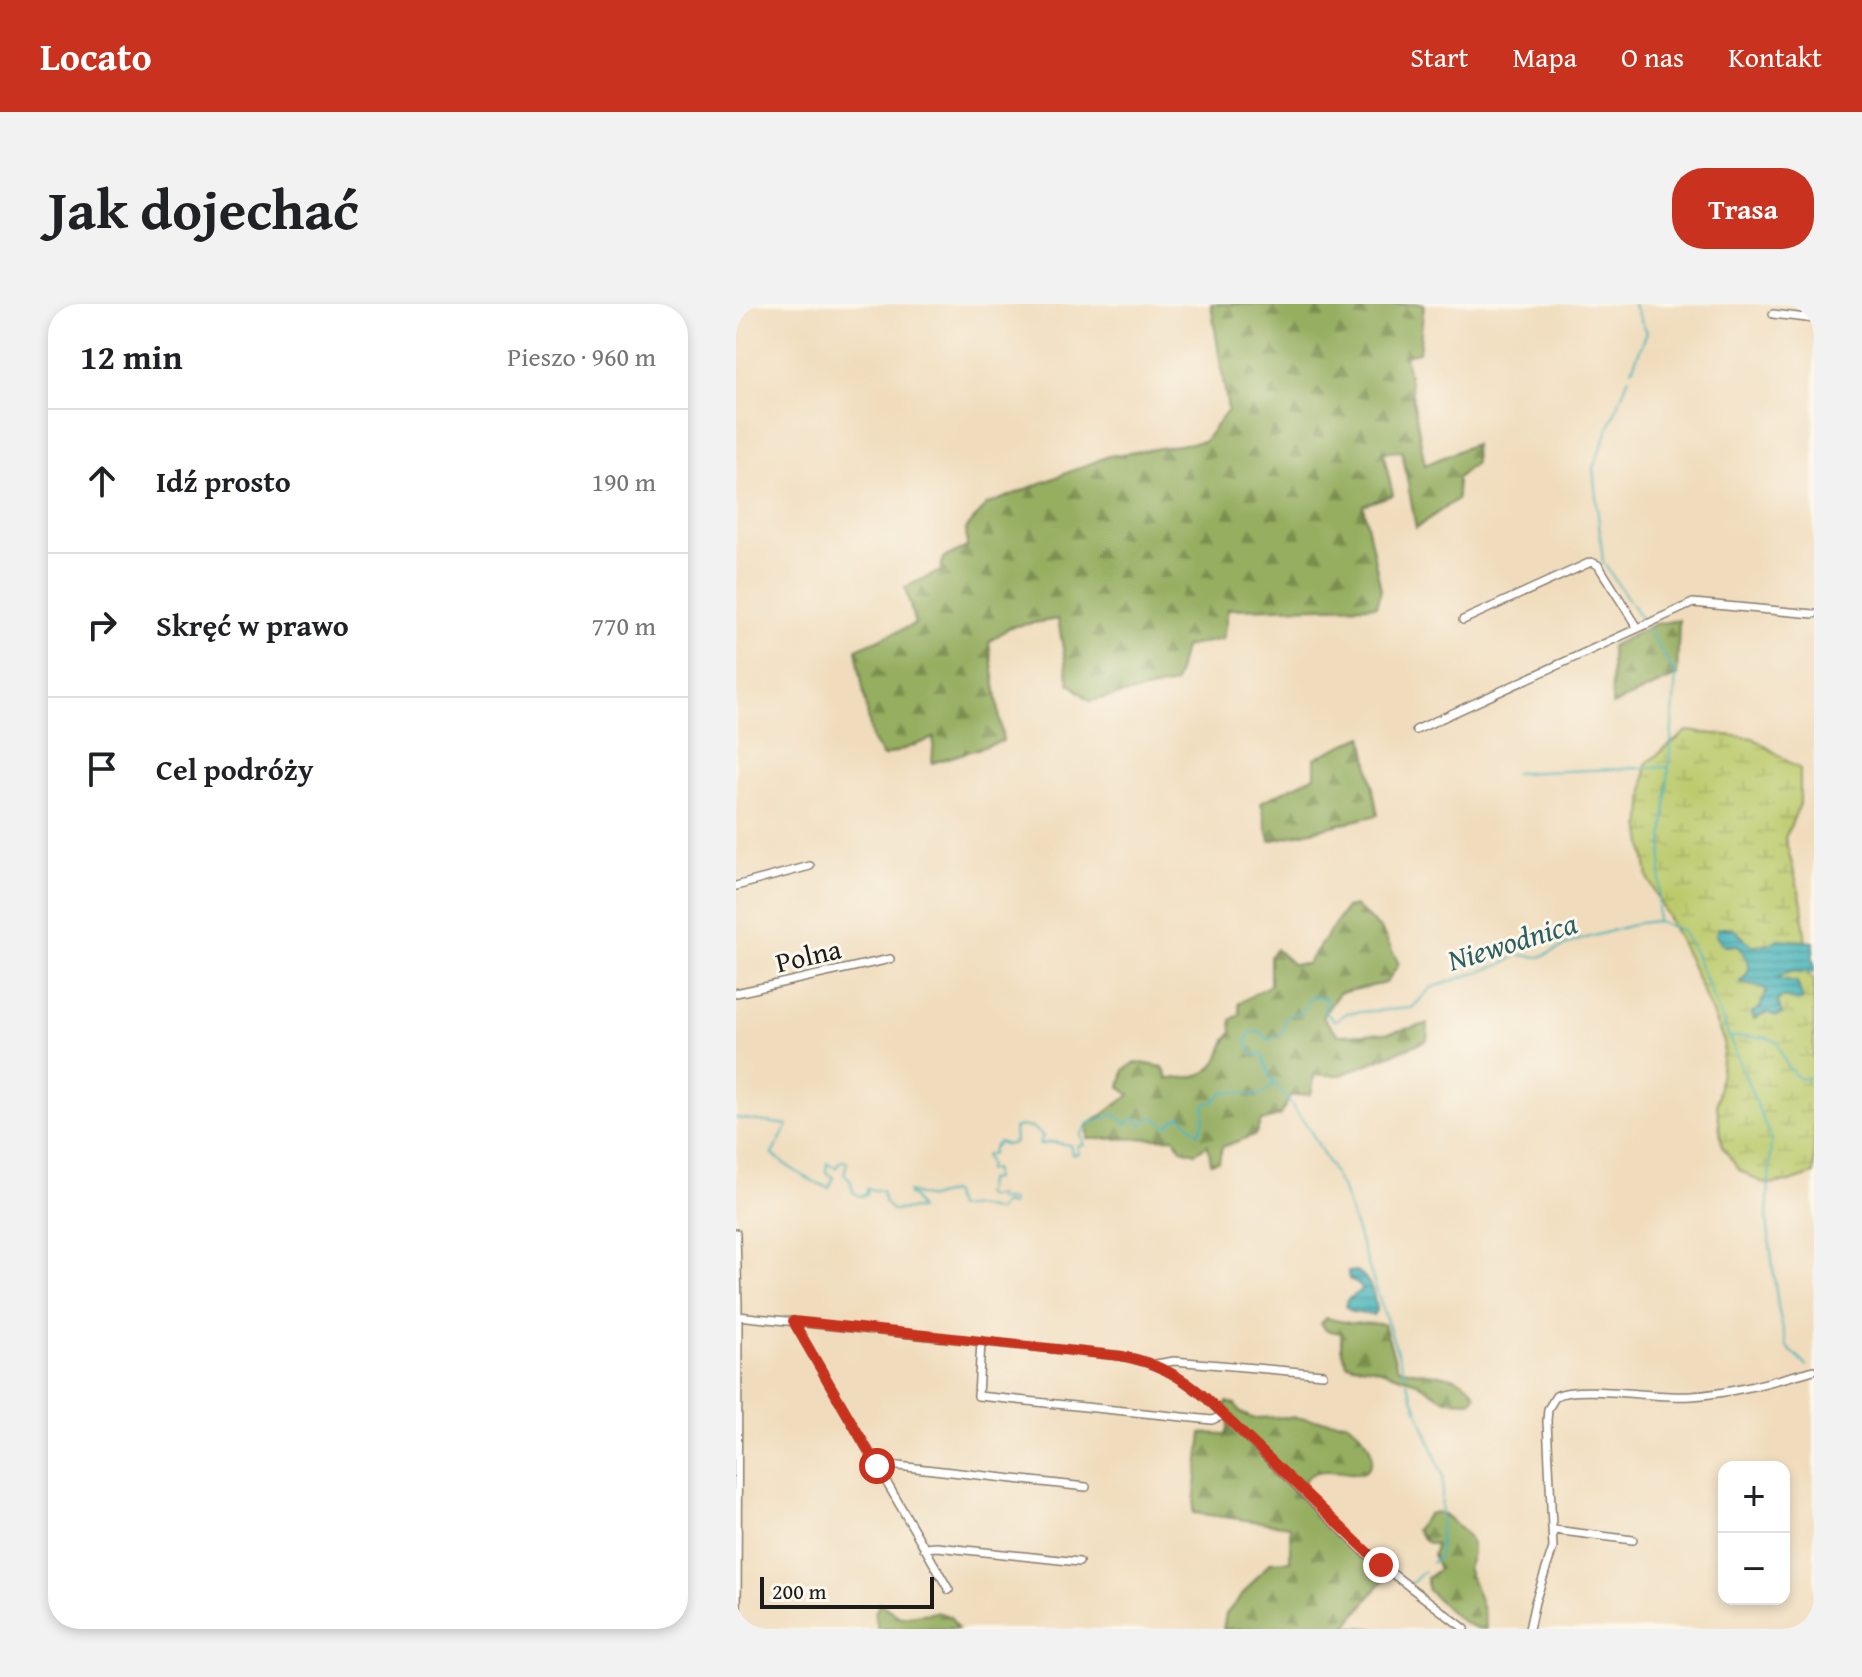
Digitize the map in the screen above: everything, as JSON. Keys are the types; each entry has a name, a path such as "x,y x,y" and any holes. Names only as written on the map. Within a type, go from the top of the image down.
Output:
{"street":[{"path":"1773,314 1809,318 1807,304"},
{"path":"1463,620 1591,562 1598,565 1638,628"},
{"path":"1416,730 1693,603 1814,614"},
{"path":"736,886 810,866"},
{"name":"Polna","path":"736,993 890,959"},
{"path":"736,1233 737,1629"},
{"path":"737,1320 793,1321 1121,1356 1156,1364 1186,1381 1224,1415 1364,1552 1465,1629"},
{"path":"793,1321 949,1590"},
{"path":"981,1341 978,1396 1212,1420 1224,1415"},
{"path":"1156,1364 1174,1361 1323,1374"},
{"path":"1529,1629 1535,1602 1552,1558 1554,1530 1547,1421 1548,1409 1556,1396 1576,1390 1691,1396 1742,1389 1814,1370"},
{"path":"877,1466 1086,1487"},
{"path":"1554,1530 1633,1540"},
{"path":"924,1548 1079,1562"}],"green space":[{"path":"1211,304 1424,304 1419,352 1405,355 1425,465 1474,444 1475,463 1457,478 1457,499 1416,528 1402,451 1383,452 1393,495 1363,505 1381,590 1376,606 1228,609 1223,639 1184,647 1175,684 1090,701 1069,683 1058,619 1010,627 989,642 1003,741 932,763 934,738 883,757 872,739 856,649 915,624 905,587 941,571 943,558 967,547 966,529 986,505 1109,456 1204,441 1228,410"},
{"path":"1679,620 1677,676 1612,705 1611,646 1655,624"},
{"path":"1687,731 1753,738 1800,769 1800,804 1785,838 1802,903 1809,977 1814,978 1814,1174 1790,1182 1765,1184 1739,1170 1722,1146 1717,1105 1724,1042 1689,960 1648,878 1641,831 1646,764"},
{"path":"1363,736 1378,815 1270,841 1261,802 1315,776 1315,758"},
{"path":"1355,906 1381,929 1399,964 1386,983 1339,993 1322,1017 1339,1035 1388,1033 1428,1024 1427,1040 1341,1075 1315,1075 1311,1094 1290,1096 1280,1116 1261,1121 1255,1135 1222,1147 1219,1161 1211,1163 1208,1145 1195,1153 1181,1149 1174,1138 1088,1139 1088,1125 1130,1095 1120,1087 1124,1070 1136,1062 1163,1067 1168,1079 1195,1076 1207,1071 1217,1061 1232,1032 1231,1020 1240,1014 1239,1003 1270,985 1270,956 1276,949 1292,964 1307,964 1346,908"},
{"path":"1326,1318 1349,1323 1384,1324 1397,1367 1452,1377 1470,1386 1476,1395 1472,1401 1445,1400 1417,1382 1374,1368 1347,1364 1341,1348 1341,1333 1326,1330 1321,1324"},
{"path":"1227,1402 1235,1404 1241,1413 1252,1418 1288,1417 1346,1422 1365,1439 1371,1461 1362,1474 1321,1471 1303,1483 1289,1486 1384,1579 1347,1626 1376,1629 1223,1629 1226,1614 1270,1562 1290,1561 1290,1526 1193,1513 1202,1433 1226,1434 1229,1424"},
{"path":"1436,1512 1451,1520 1470,1540 1472,1556 1467,1568 1482,1605 1486,1629 1461,1621 1427,1589 1427,1578 1439,1569 1433,1555 1436,1545 1426,1542 1416,1530 1428,1514"},
{"path":"880,1603 900,1617 937,1612 950,1616 958,1629 878,1629 875,1613"}],"water":[{"path":"1732,927 1751,945 1768,945 1778,939 1814,942 1814,973 1790,971 1778,978 1797,982 1803,1000 1798,1002 1780,998 1778,1002 1782,1014 1776,1016 1767,1012 1754,1019 1752,1013 1760,1008 1767,989 1740,982 1748,973 1747,960 1738,945 1724,946 1716,936 1717,929"},
{"path":"1356,1271 1371,1288 1376,1311 1373,1315 1351,1312 1345,1306 1347,1300 1361,1290 1349,1279 1348,1272"}],"waterway":[{"path":"1632,369 1647,332 1633,304"},
{"path":"1629,377 1593,468 1603,562 1643,621"},
{"path":"1647,628 1676,675 1657,921"},
{"path":"1514,773 1668,767"},
{"name":"Niewodnica","path":"736,1118 788,1125 772,1154 799,1174 829,1188 834,1177 826,1172 827,1163 837,1168 838,1163 845,1160 844,1174 850,1179 853,1192 860,1196 867,1194 867,1189 882,1191 885,1203 892,1210 919,1209 908,1192 929,1198 950,1192 956,1208 975,1206 997,1211 1003,1203 1011,1205 1012,1200 998,1200 998,1196 983,1194 987,1180 994,1179 994,1169 987,1171 989,1165 985,1155 992,1154 999,1142 1005,1145 1015,1143 1014,1129 1020,1126 1032,1128 1043,1136 1039,1145 1052,1142 1070,1145 1072,1155 1079,1153 1077,1146 1084,1145 1081,1135 1088,1124 1115,1114 1126,1124 1135,1117 1141,1125 1155,1118 1169,1126 1182,1116 1198,1134 1203,1124 1205,1104 1213,1102 1224,1091 1260,1096 1273,1085 1262,1055 1252,1054 1246,1040 1250,1033 1260,1032 1269,1040 1284,1031 1285,1016 1301,1013 1311,996 1327,999 1324,1011 1335,1021 1347,1013 1412,1008 1431,988 1503,964 1518,955 1540,957 1576,941 1656,921 1681,930 1694,952 1771,1139 1767,1220 1778,1307 1787,1347 1807,1366"},
{"path":"1731,1037 1765,1037 1778,1042 1786,1063 1795,1075 1800,1079 1814,1077"},
{"path":"1272,1079 1310,1130 1343,1190 1405,1375"},
{"path":"1407,1382 1443,1476 1439,1556 1432,1563"},
{"path":"1412,1583 1424,1571"},
{"path":"1796,1629 1814,1608"}],"route":[{"path":"877,1466 793,1321 1121,1356 1156,1364 1186,1381 1205,1397 1381,1565"}]}
